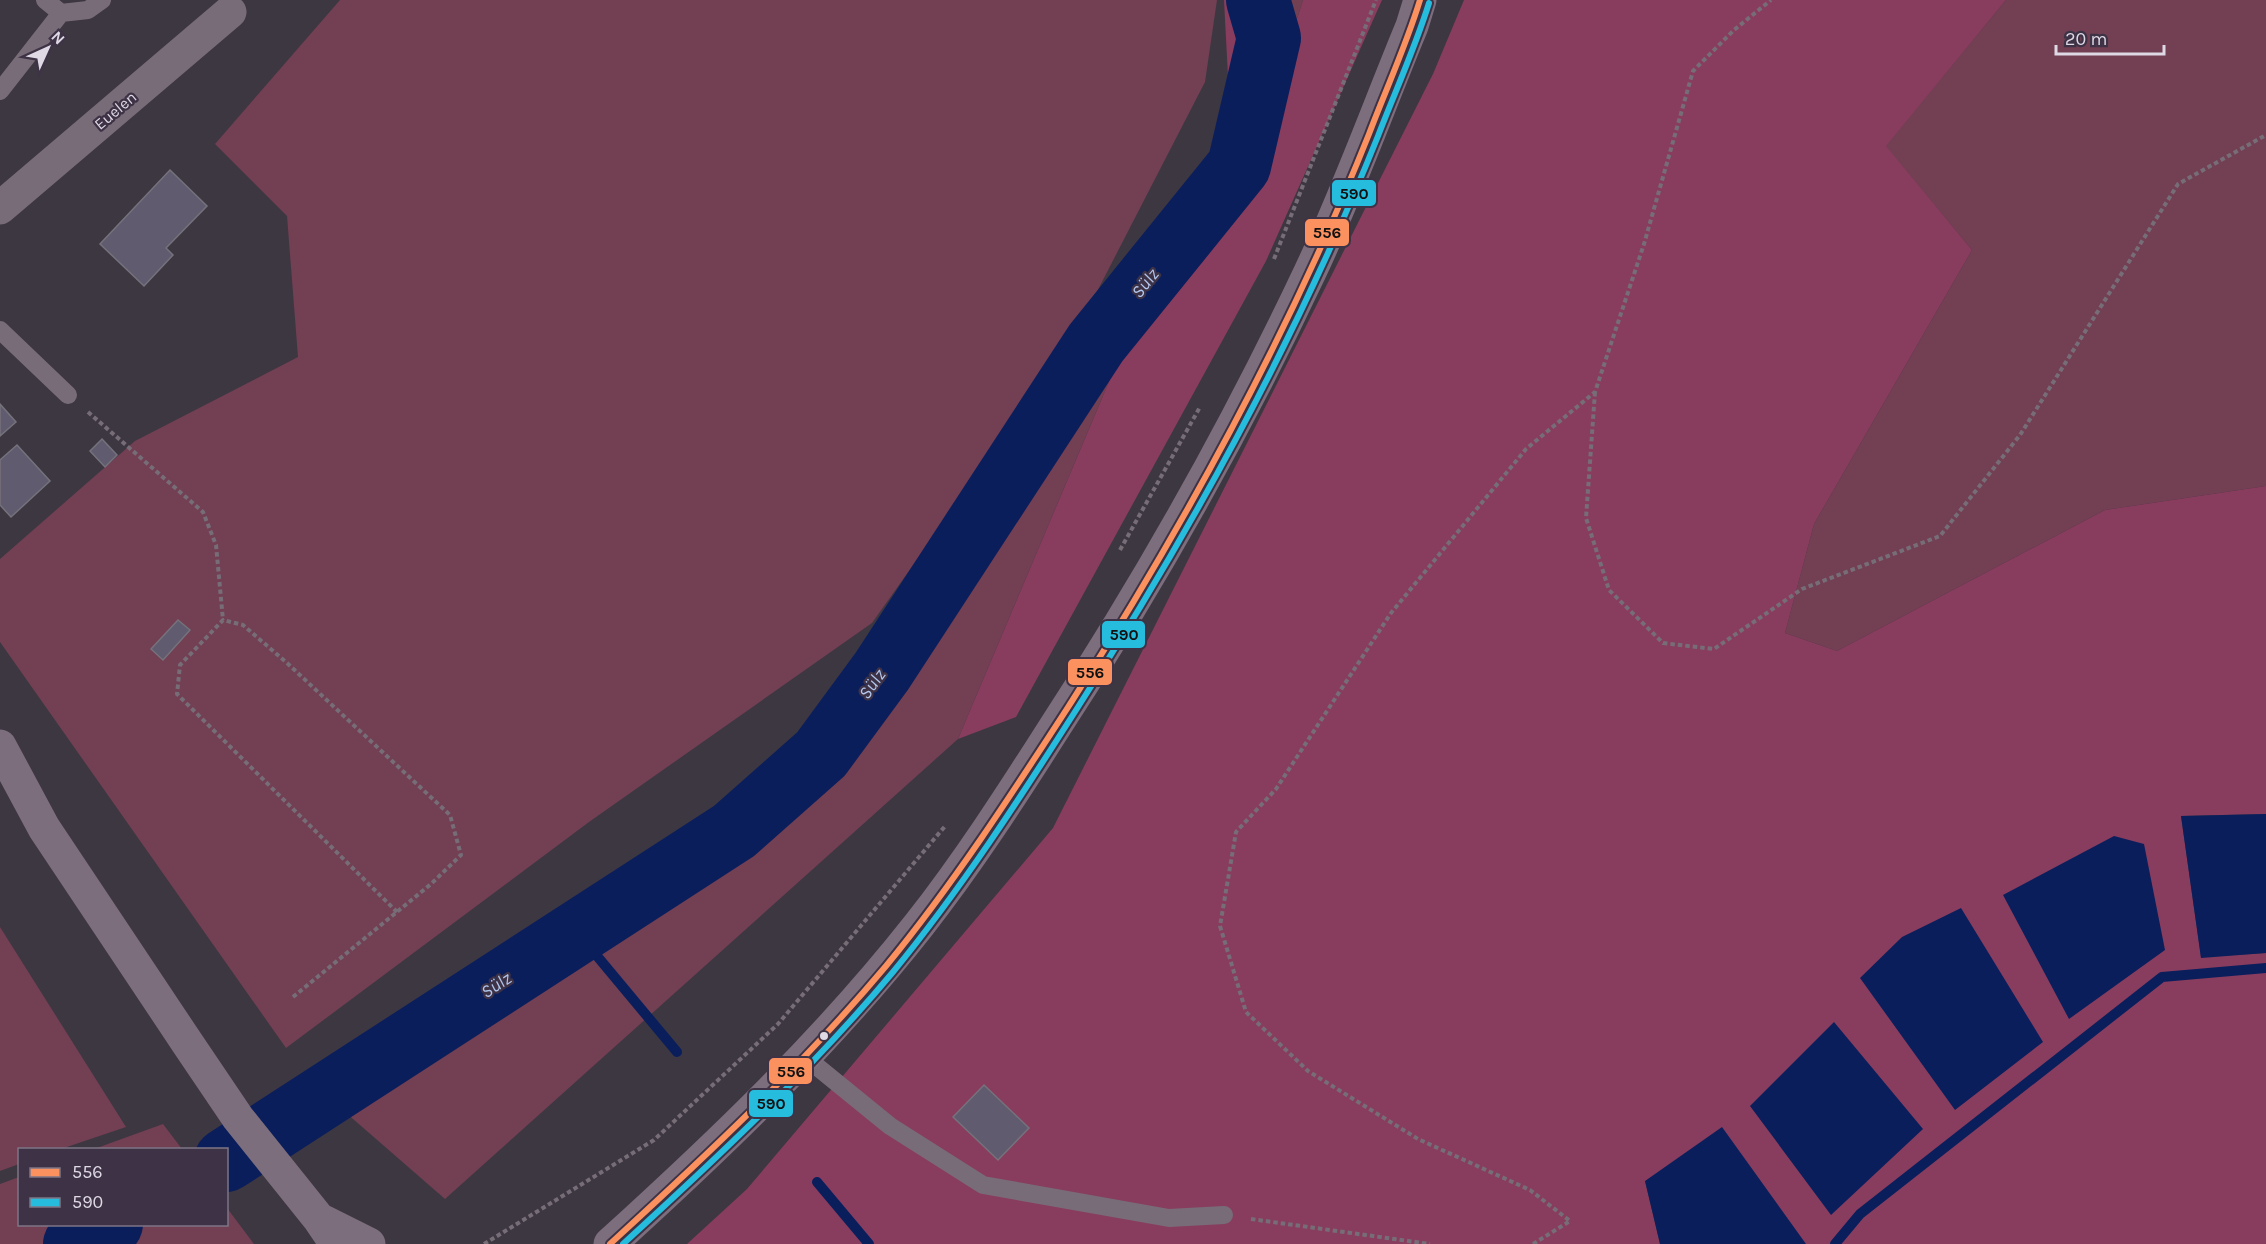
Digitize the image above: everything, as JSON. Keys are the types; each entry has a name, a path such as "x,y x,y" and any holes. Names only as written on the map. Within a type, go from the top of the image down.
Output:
{"main road":[{"path":"610,1244 761,1103 804,1056 920,924 1018,785 1096,663 1216,461 1311,270 1412,26 1420,0"},
{"path":"0,746 44,828 238,1118 327,1232 369,1244"}],"street":[{"name":"Euelen","path":"0,208 231,4"}],"lane":[{"path":"45,0 61,13 88,10 102,0"},
{"path":"0,91 61,13"},
{"path":"0,330 68,394"},
{"path":"804,1056 890,1126 983,1185 1169,1218 1224,1215"}],"path":[{"path":"1273,264 1376,0"},
{"path":"1772,0 1734,30 1693,71 1644,244 1595,392 1586,518 1609,590 1663,643 1714,649 1802,589 1940,536 2020,435 2178,183 2266,135"},
{"path":"1533,1244 1570,1221 1530,1190 1418,1139 1308,1071 1246,1012 1220,926 1236,832 1276,789 1391,613 1526,449 1595,392"},
{"path":"68,394 203,512 216,545 223,620 180,665 177,694 397,912"},
{"path":"1117,556 1203,401"},
{"path":"223,620 243,625 450,815 460,855 431,884 293,997"},
{"path":"484,1244 654,1140 778,1024 953,816"},
{"path":"1224,1215 1430,1244"}],"shaded area":[{"path":"340,0 1217,0 1205,82 1070,344 872,623 589,822 286,1048 0,642 0,559 135,441 298,357 287,216 215,144"},
{"path":"1224,0 1277,0 1270,104 1303,0 1382,0 1266,261 1016,717 958,739 1119,358 1230,115"},
{"path":"1277,0 1303,0 1269,108"},
{"path":"1464,0 2006,0 1886,146 1972,250 1814,524 1785,633 1837,651 2105,510 2266,486 2266,814 2181,816 2201,957 2266,953 2266,1244 1806,1244 1645,1181 1660,1244 687,1244 747,1189 1053,828 1433,74"},
{"path":"2006,0 2266,0 2266,486 2105,510 1837,651 1785,633 1814,524 1972,250 1885,146"},
{"path":"1119,358 958,739 445,1199 345,1112 897,695"},
{"path":"2266,814 2266,953 2201,958 2181,816"},
{"path":"2114,836 2144,844 2165,950 2069,1019 2003,895"},
{"path":"1961,908 2043,1042 1955,1110 1860,978 1902,937"},
{"path":"0,927 126,1127 64,1148 18,1148 18,1164 0,1171"},
{"path":"1834,1022 1923,1129 1831,1215 1750,1106"},
{"path":"163,1124 181,1148 97,1148"},
{"path":"1722,1127 1806,1244 1660,1244 1645,1181"},
{"path":"18,1177 18,1226 228,1226 228,1209 254,1244 0,1244 0,1184"}],"building":[{"path":"170,170 207,206 166,248 173,255 144,286 100,244"},
{"path":"0,404 16,422 0,436"},
{"path":"102,439 117,455 105,467 90,451"},
{"path":"17,445 50,481 11,517 0,505 0,460"},
{"path":"178,620 190,630 163,660 151,649"},
{"path":"984,1085 1029,1128 998,1160 953,1117"}],"waterway":[{"name":"Sülz","path":"228,1159 734,831 821,754 882,671 1096,343 1239,166 1269,38 1258,0"},
{"path":"577,932 677,1052"},
{"path":"1835,1244 1860,1214 2162,977 2266,968"},
{"path":"817,1182 869,1244"},
{"name":"Sülz","path":"75,1244 107,1226"}],"transit line":[{"name":"556","path":"610,1244 787,1075 886,966 960,869 1050,735 1115,633 1196,495 1271,353 1338,208 1402,51 1420,0"},
{"name":"590","path":"623,1244 762,1112 862,1008 943,908 1034,775 1163,570 1242,429 1279,357 1347,211 1405,70 1429,3"}]}
